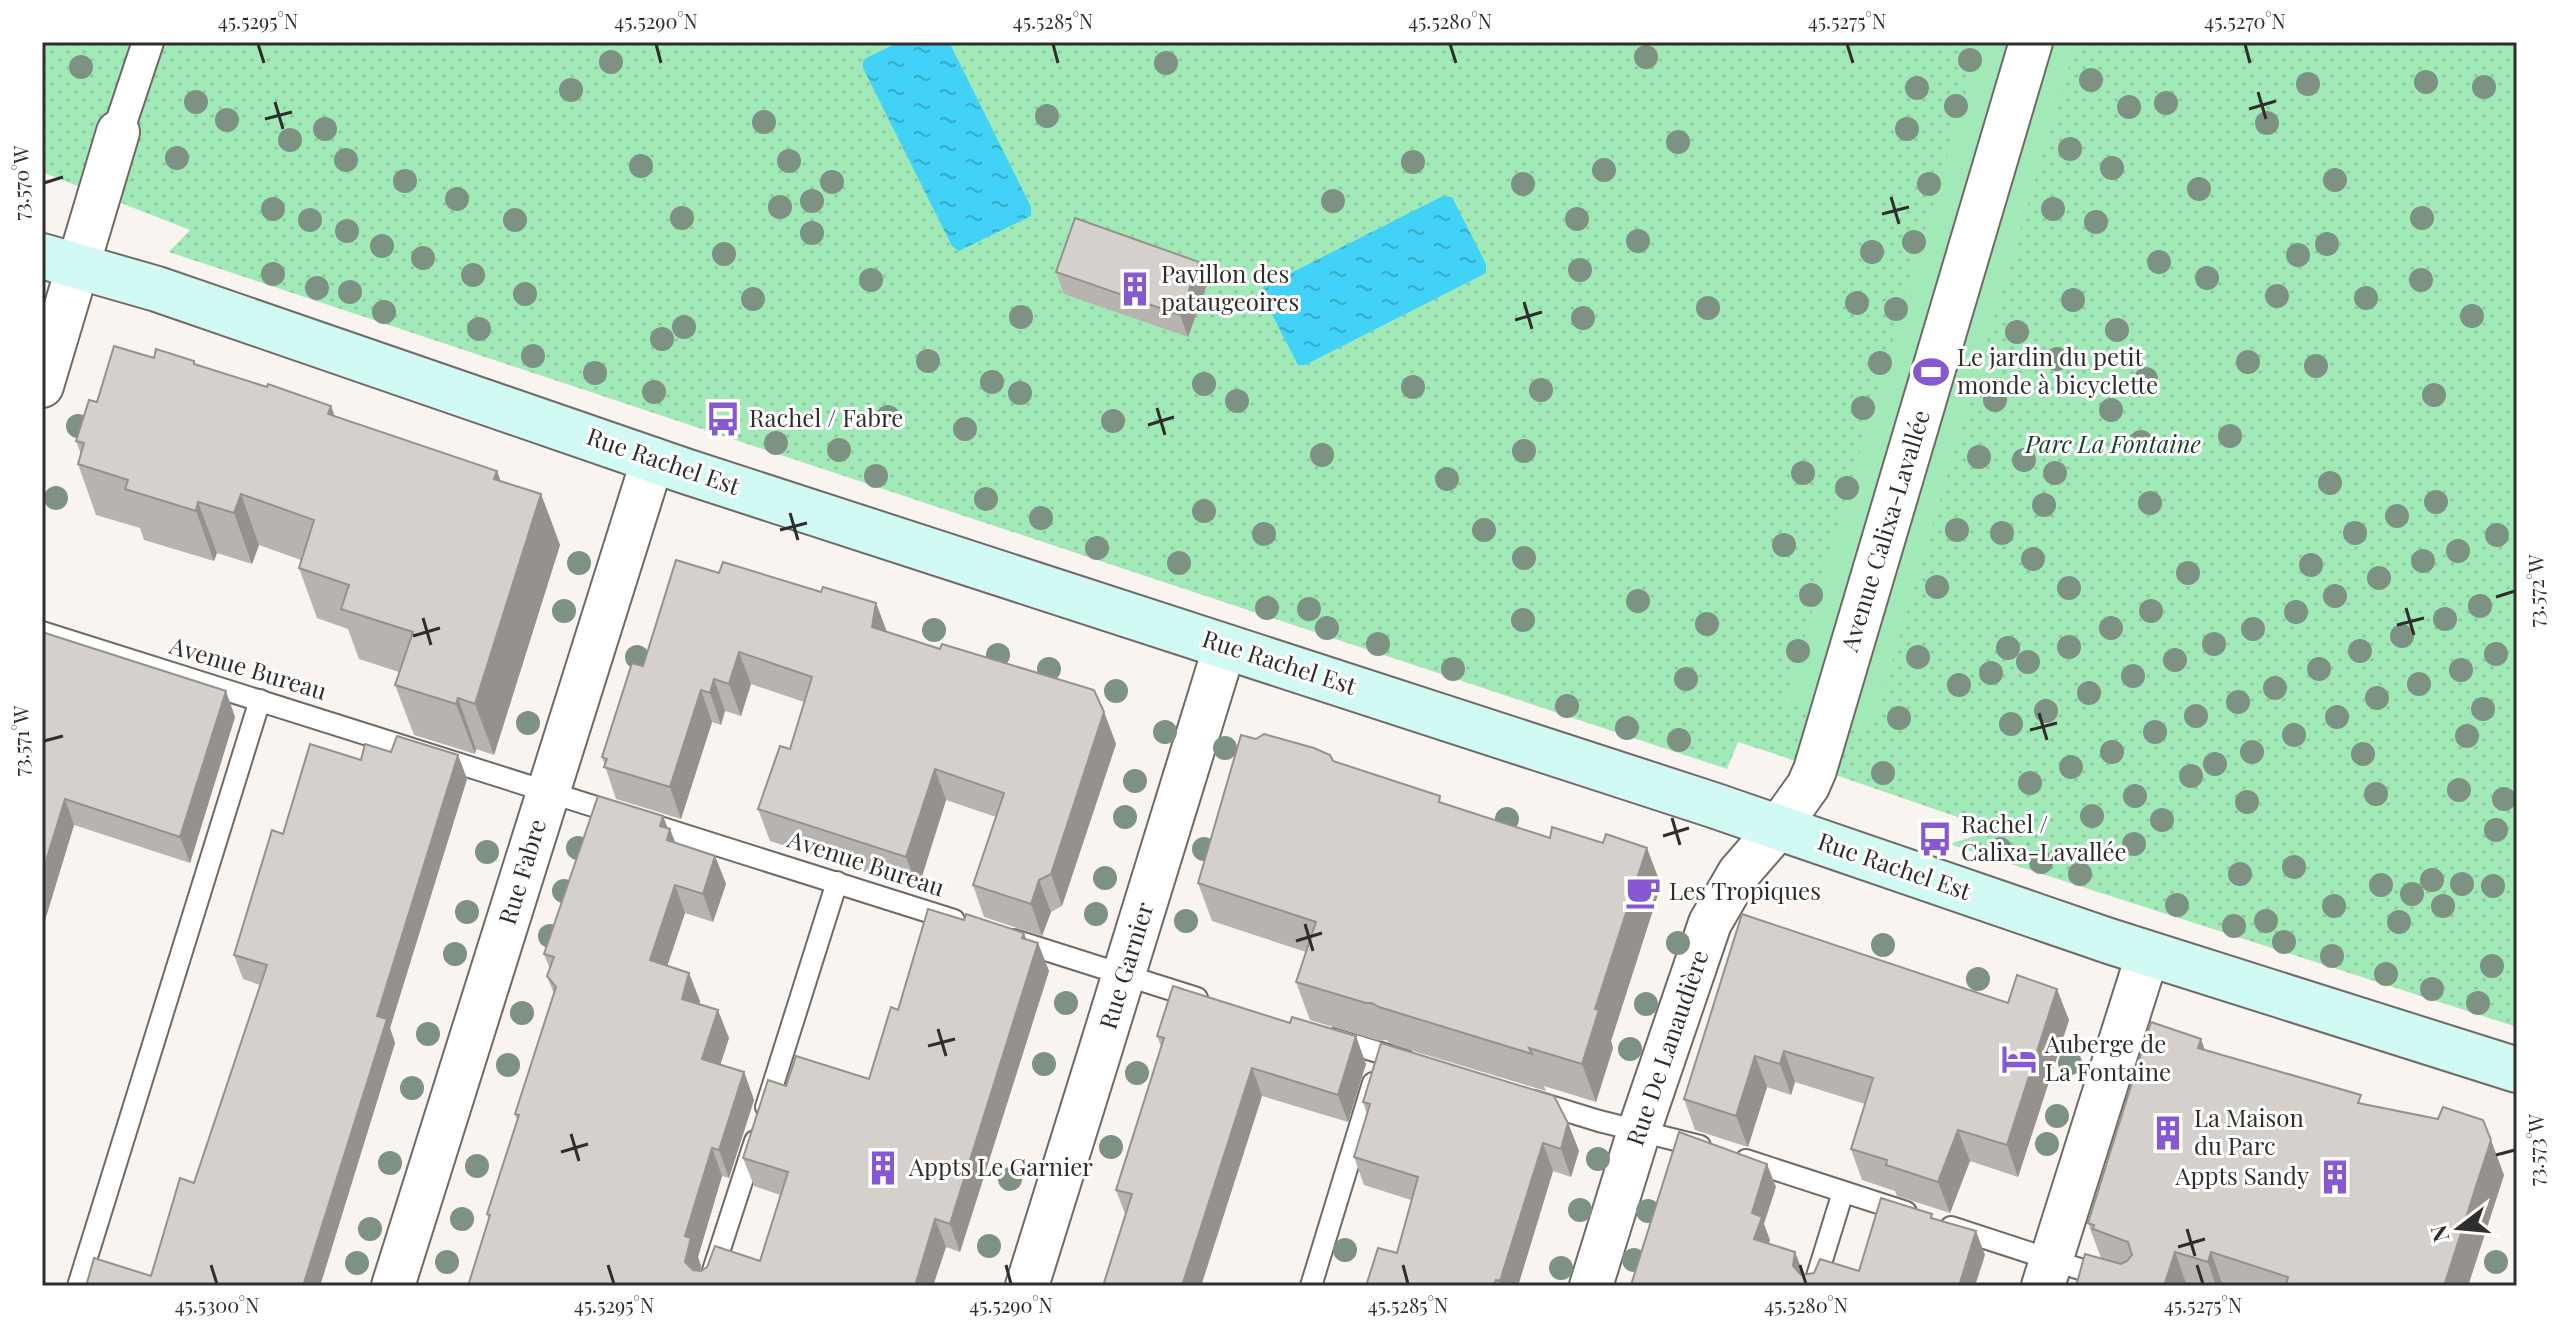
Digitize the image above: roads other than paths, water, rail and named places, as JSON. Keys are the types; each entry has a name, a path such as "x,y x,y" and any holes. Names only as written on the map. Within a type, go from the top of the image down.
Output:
{"main road":[{"name":"Rue Rachel Est","path":"61,262 157,289 653,459 1778,828 2148,953 2517,1070"}],"street":[{"path":"42,386 61,262 92,217 148,42"},
{"name":"Avenue Calixa-Lavallée","path":"1778,828 1808,786 1815,770 2031,42"},
{"name":"Rue Fabre","path":"393,1286 653,459"},
{"name":"Rue Garnier","path":"1027,1286 1225,646"},
{"name":"Rue De Lanaudière","path":"1591,1286 1639,1131 1710,923 1739,873 1778,828"},
{"path":"2047,1273 2148,953"}],"lane":[{"name":"Avenue Bureau","path":"42,632 968,925"},
{"path":"78,1286 260,700"},
{"path":"708,1286 837,882"},
{"path":"997,935 1216,1004"},
{"path":"1322,1035 1426,1067"},
{"path":"1311,1286 1383,1053"},
{"path":"1513,1094 1599,1121 1680,1139 1926,1218 2047,1273 2132,1286"},
{"path":"1814,1286 1843,1192"}],"water":[{"path":"900,42 949,42 1031,207 1031,216 959,251 952,246 863,68 866,58"},
{"path":"1443,196 1452,197 1486,264 1486,273 1305,365 1298,365 1262,295 1263,287"}],"place":[{"name":"Pavillon des pataugeoires","path":"1135,289"},
{"name":"Le jardin du petit monde à bicyclette","path":"1931,372"},
{"name":"Rachel / Fabre","path":"723,419"},
{"name":"Rachel / Calixa-Lavallée","path":"1935,839"},
{"name":"Les Tropiques","path":"1643,892"},
{"name":"Auberge de La Fontaine","path":"2019,1059"},
{"name":"La Maison du Parc","path":"2168,1133"},
{"name":"Appts Le Garnier","path":"883,1168"},
{"name":"Appts Sandy","path":"2335,1177"}],"park label":[{"name":"Parc La Fontaine","path":"2113,445"}]}
